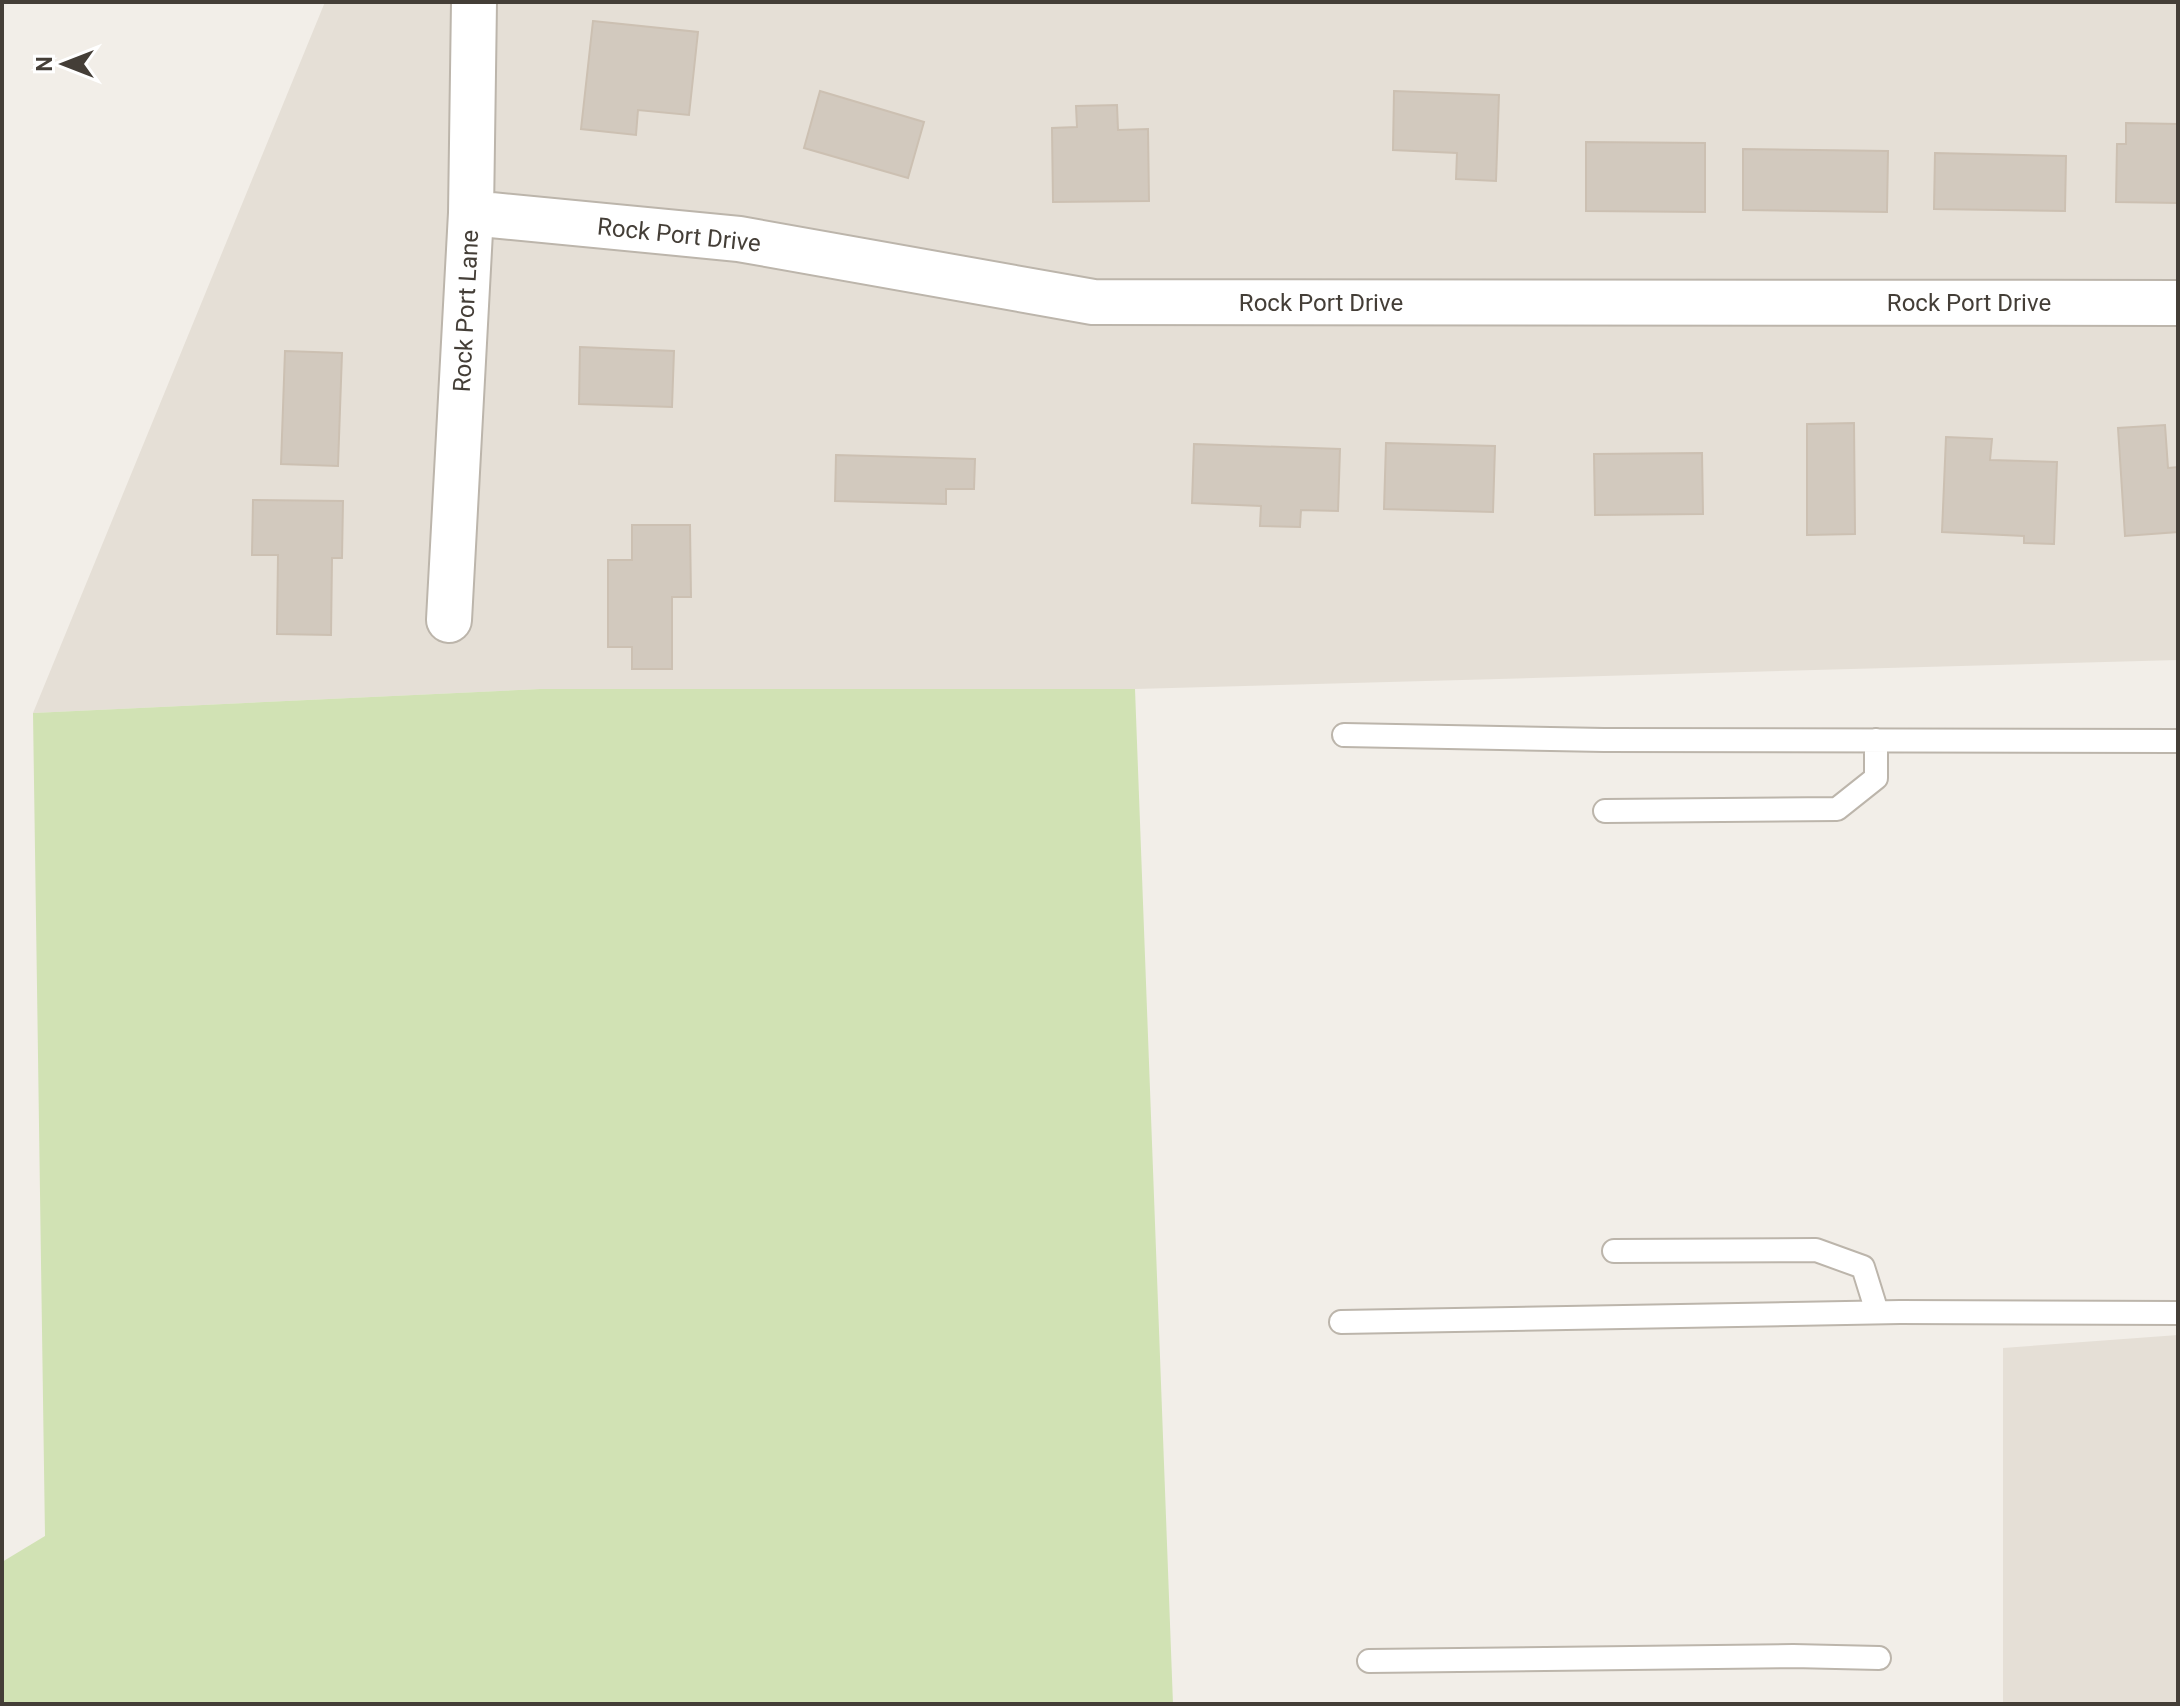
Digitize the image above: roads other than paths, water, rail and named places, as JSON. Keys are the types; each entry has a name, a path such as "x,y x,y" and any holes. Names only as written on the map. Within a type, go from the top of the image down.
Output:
{"street":[{"name":"Rock Port Lane","path":"449,620 471,213 474,2"},
{"name":"Rock Port Drive","path":"471,213 739,239 1093,302 2178,303"}],"lane":[{"path":"1344,735 1604,740 2178,741"},
{"path":"1605,811 1837,809 1876,778 1876,740"},
{"path":"1614,1251 1816,1250 1863,1267 1877,1312"},
{"path":"1341,1322 1877,1312 2178,1313"},
{"path":"1369,1661 1793,1656 1879,1658"}]}
